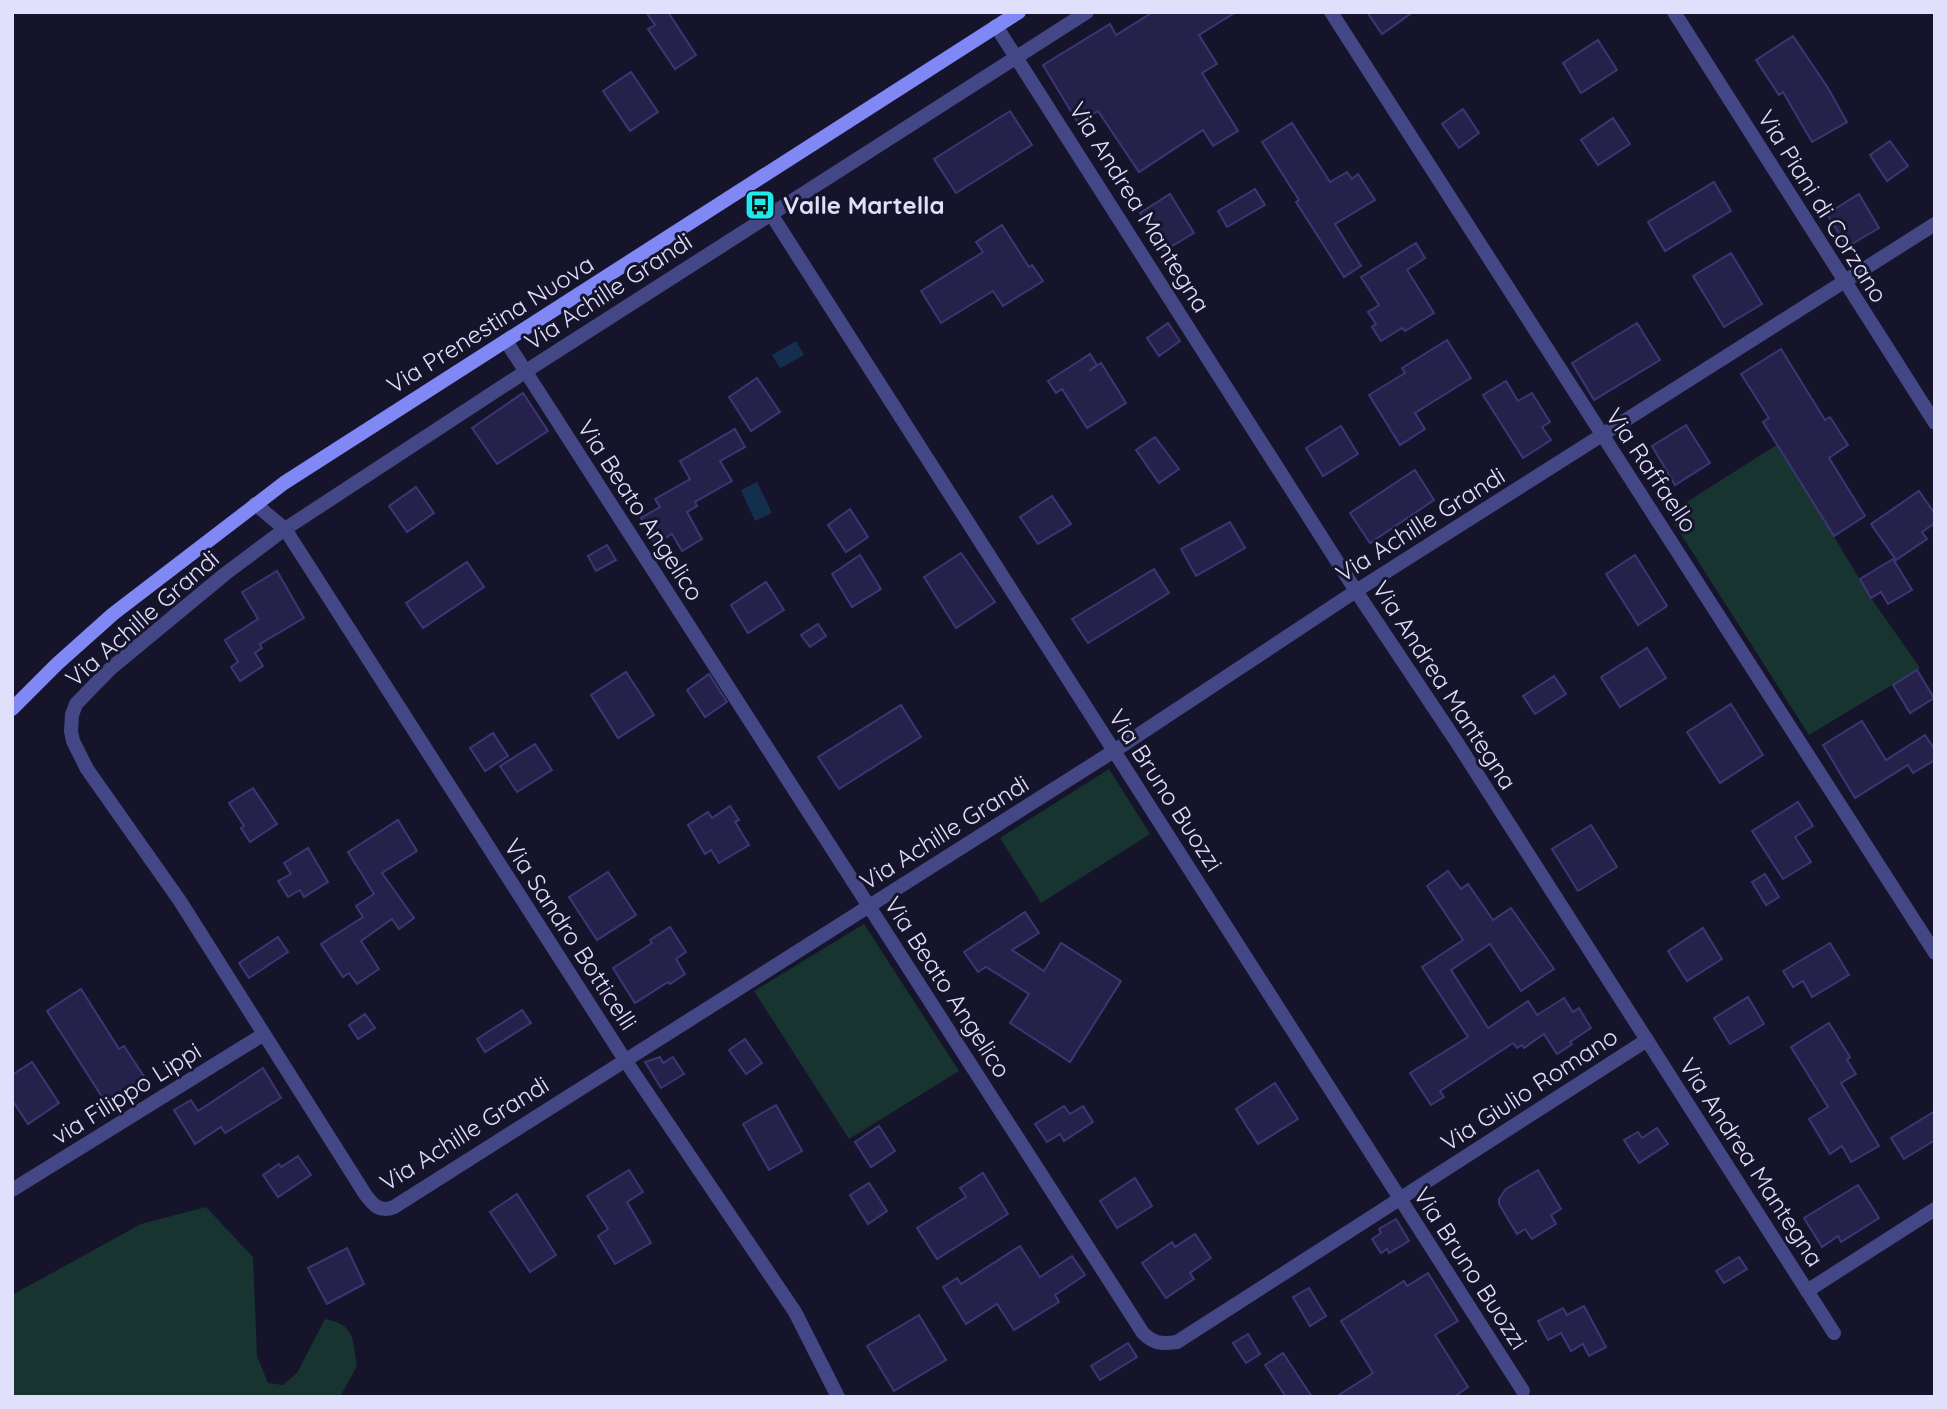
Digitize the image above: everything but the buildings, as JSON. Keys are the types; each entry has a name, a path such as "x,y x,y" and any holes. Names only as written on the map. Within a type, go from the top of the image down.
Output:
{"main road":[{"name":"Via Prenestina Nuova","path":"12,709 113,614 255,504 1019,12"}],"street":[{"name":"Via Achille Grandi","path":"1087,12 525,371 285,529 225,574 99,678 76,704 70,726 73,741 96,784 180,901 365,1194 377,1208 382,1210 394,1207 1114,751 1356,591 1935,224"},
{"name":"Via Raffaello","path":"1331,12 1935,953"},
{"name":"Via Piani di Corzano","path":"1674,12 1935,423"},
{"name":"Via Andrea Mantegna","path":"996,26 1834,1333"},
{"name":"Via Bruno Buozzi","path":"771,214 1522,1391"},
{"name":"Via Beato Angelico","path":"506,341 1150,1340 1162,1344 1177,1342 1400,1199"},
{"name":"Via Sandro Botticelli","path":"255,504 285,529 625,1060 795,1312 838,1397"},
{"name":"via Filippo Lippi","path":"12,1190 264,1034"},
{"name":"Via Giulio Romano","path":"1400,1199 1647,1040"},
{"path":"1807,1290 1935,1209"}],"green space":[{"path":"1778,444 1871,598 1920,668 1809,735 1668,514"},
{"path":"1109,769 1150,834 1041,903 1000,838"},
{"path":"864,924 959,1071 849,1139 754,991"},
{"path":"206,1207 253,1257 257,1356 268,1383 283,1385 297,1373 325,1319 347,1329 354,1348 357,1366 340,1397 12,1397 12,1295 141,1224"}],"water":[{"path":"796,341 804,355 780,368 772,355"},
{"path":"757,482 772,513 755,521 741,490"}],"place":[{"name":"Valle Martella","path":"760,205"}]}
